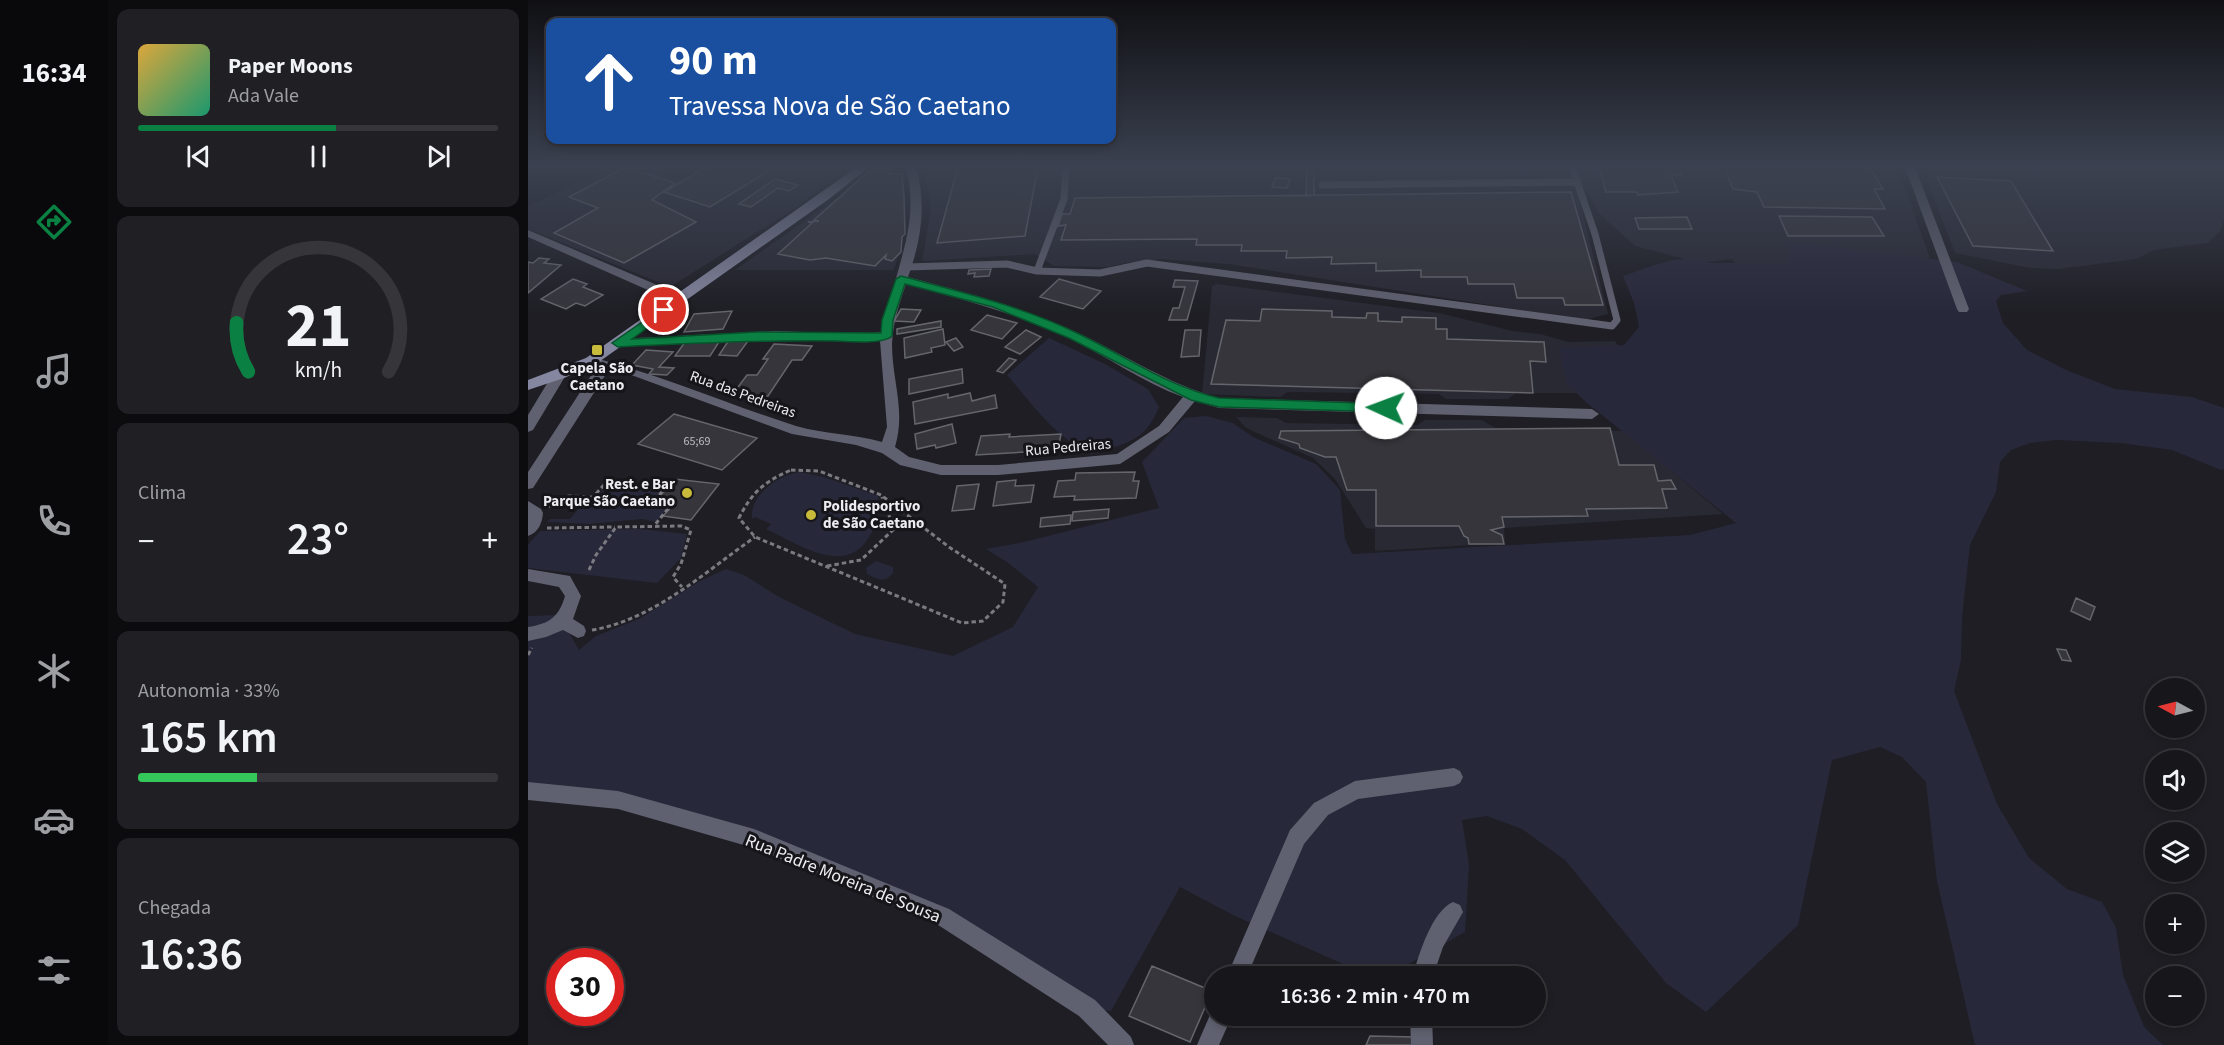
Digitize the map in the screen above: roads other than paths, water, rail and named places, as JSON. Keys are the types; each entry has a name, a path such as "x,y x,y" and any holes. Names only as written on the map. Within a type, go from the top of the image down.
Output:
{"main road":[{"path":"528,385 591,361 796,216"}],"street":[{"path":"886,449 894,427 886,336 888,320 904,273 916,227 916,216"},
{"path":"1928,216 1963,309"},
{"path":"528,233 679,299"},
{"path":"904,273 997,305 1073,335 1191,396 1219,403 1592,414"},
{"path":"618,343 719,337 886,336"},
{"path":"528,484 599,374 591,361"},
{"name":"Rua das Pedreiras","path":"591,361 638,373 797,431 856,440 886,449"},
{"path":"528,427 559,375"},
{"name":"Rua Pedreiras","path":"886,449 905,461 941,470 998,471 1120,459 1164,429 1191,396"},
{"path":"528,575 564,581 573,596 569,614 560,625 528,634"},
{"path":"563,621 578,631"},
{"path":"1241,966 1297,837 1321,809 1355,790 1454,777"},
{"name":"Rua Padre Moreira de Sousa","path":"528,791 618,800 754,839 942,916 1087,1008 1124,1045"},
{"path":"1426,966 1434,942 1453,912"},
{"path":"1208,1045 1217,1026"},
{"path":"1421,1026 1422,1045"}],"lane":[{"path":"1037,271 1058,216"},
{"path":"904,273 1007,264 1037,271 1100,273 1134,264 1148,263 1414,302 1612,326 1617,320 1589,216"}],"place":[{"name":"Capela São Caetano","path":"597,350"},
{"name":"Rest. e Bar Parque São Caetano","path":"687,493"},
{"name":"Polidesportivo de São Caetano","path":"811,515"}]}
